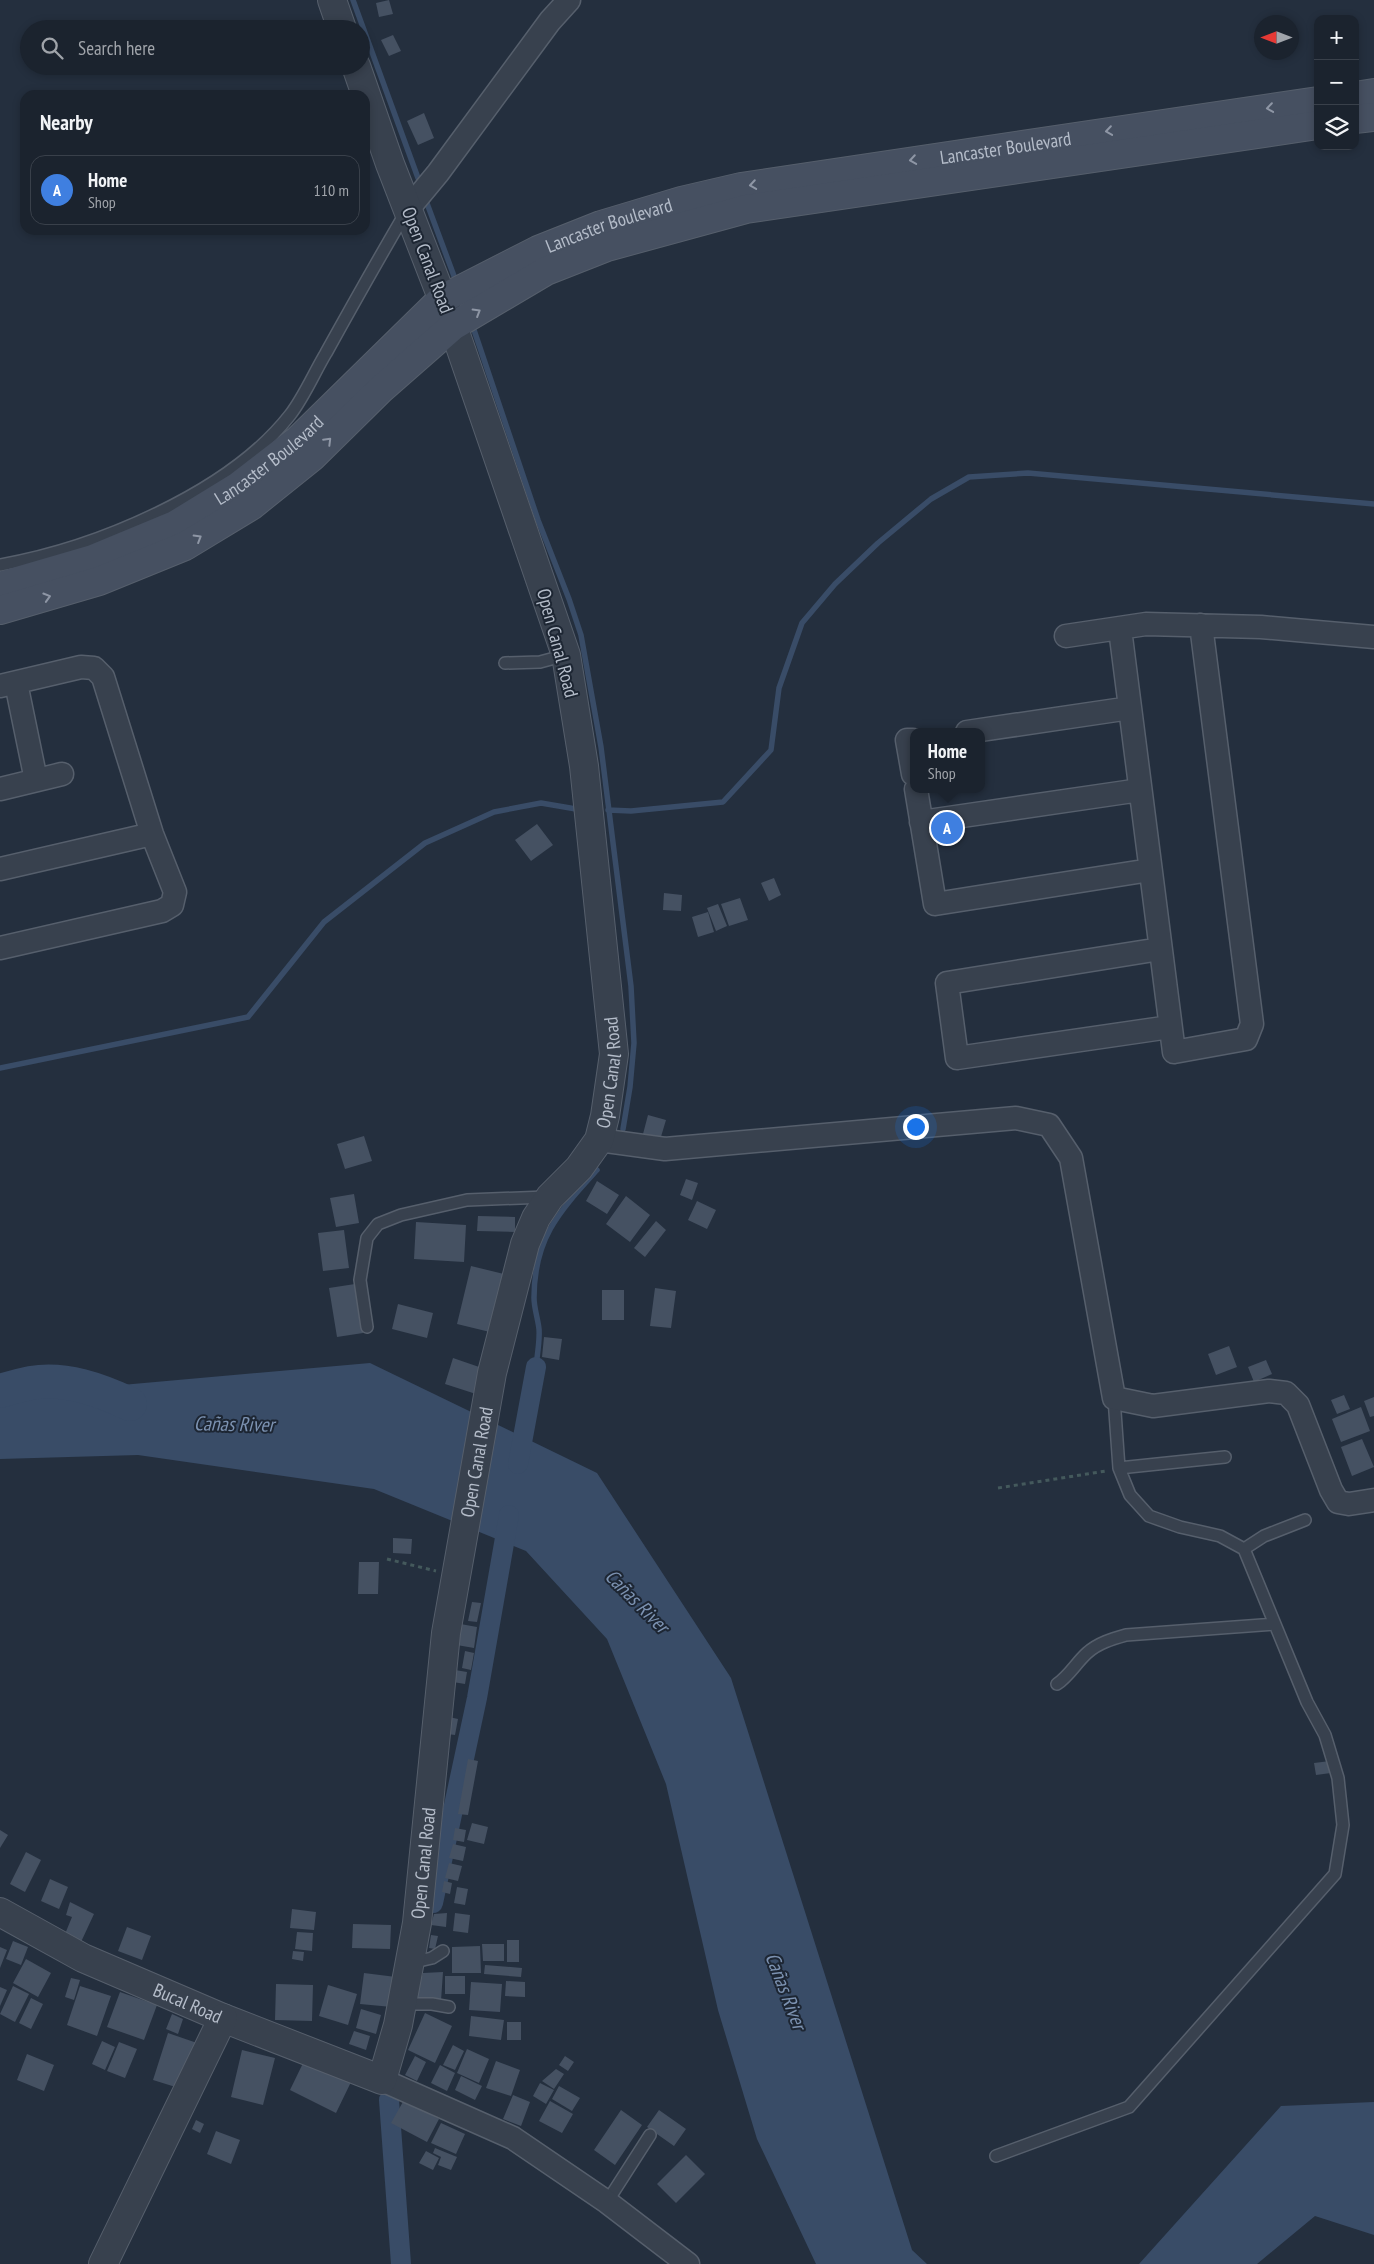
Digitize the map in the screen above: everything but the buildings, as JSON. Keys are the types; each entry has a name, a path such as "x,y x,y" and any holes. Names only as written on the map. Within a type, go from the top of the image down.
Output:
{"main road":[{"path":"1359,95 1374,93"},
{"name":"Lancaster Boulevard","path":"0,586 93,559 175,525 238,487 298,440 442,299 538,250 601,224 681,201 741,187 1314,102"},
{"path":"1359,119 1374,117"},
{"name":"Lancaster Boulevard","path":"0,610 99,581 176,549 251,506 312,458 380,390 453,326 546,271 607,247 746,209 1314,126"}],"street":[{"path":"332,0 339,20"},
{"path":"409,208 438,173 550,21 569,0"},
{"name":"Open Canal Road","path":"359,75 364,90"},
{"name":"Open Canal Road","path":"370,106 390,164 409,208 453,326 566,655 584,766 614,1054 605,1116 598,1140 579,1168 550,1197 536,1218 526,1244 492,1373 440,1679 423,1866 410,1964 402,2004 382,2080"},
{"path":"1066,636 1146,624 1260,627 1374,637"},
{"path":"1120,629 1174,1052 1246,1040 1252,1024 1201,625"},
{"path":"0,948 162,911 172,905 174,892 152,834 103,677 94,668 80,667 8,684 36,780"},
{"path":"985,729 1130,708"},
{"path":"910,740 908,740 910,754"},
{"path":"0,789 62,774"},
{"path":"921,822 1140,790"},
{"path":"917,793 935,904 1150,870"},
{"path":"0,869 152,834"},
{"path":"1160,949 947,983 957,1058 1170,1027"},
{"path":"598,1140 665,1149 1016,1118 1049,1125 1071,1158 1114,1398 1153,1406 1270,1392 1286,1393 1298,1405 1330,1490 1338,1502 1349,1504 1374,1500"},
{"name":"Bucal Road","path":"0,1912 83,1958 223,2018 382,2080"},
{"path":"103,2264 223,2018"},
{"path":"382,2080 513,2138 606,2202 688,2264"}],"lane":[{"path":"0,565 30,559 79,545 152,515 213,484 261,448 291,414 409,208"},
{"path":"505,663 540,662 566,655"},
{"path":"367,1327 360,1280 367,1238 378,1224 401,1215 468,1200 550,1197"},
{"path":"996,2156 1129,2107 1334,1874 1344,1825 1338,1778 1325,1735 1307,1702 1244,1549 1220,1536 1180,1527 1149,1516 1130,1496 1119,1468 1114,1398"},
{"path":"1119,1468 1225,1457"},
{"path":"1244,1549 1264,1536 1305,1520"},
{"path":"1057,1684 1064,1680 1087,1653 1105,1641 1126,1635 1274,1624"},
{"path":"410,1964 432,1958 443,1951"},
{"path":"402,2004 432,2004 449,2007"},
{"path":"606,2202 650,2135"}],"path":[{"path":"998,1488 1119,1468"},
{"path":"387,1559 456,1576"}],"water":[{"path":"370,1363 597,1473 731,1678 912,2250 927,2264 816,2264 757,2139 718,2010 666,1784 607,1639 526,1551 374,1489 138,1455 0,1459 0,1385 77,1389"},
{"path":"1374,2102 1374,2235 1315,2216 1257,2264 1139,2264 1281,2106"}],"waterway":[{"path":"353,0 360,20"},
{"path":"370,47 418,178"},
{"path":"425,198 454,276"},
{"path":"473,327 538,520 581,635 601,747 631,986 634,1043 630,1087 623,1129"},
{"path":"608,810 631,811 723,802 771,750 779,688 802,623 835,584 878,543 931,499 969,477 1028,473 1374,504"},
{"path":"0,1068 248,1017 324,922 425,843 494,812 541,803 576,809"},
{"path":"536,1367 539,1334 534,1298 538,1259 551,1227 560,1213 597,1170"},
{"path":"518,1464 536,1367"},
{"name":"Cañas River","path":"0,1391 31,1383 69,1383 107,1394 130,1404"},
{"path":"433,1903 477,1698 509,1515"},
{"path":"389,2100 401,2264"}],"place":[{"name":"Home","path":"947,828"}]}
